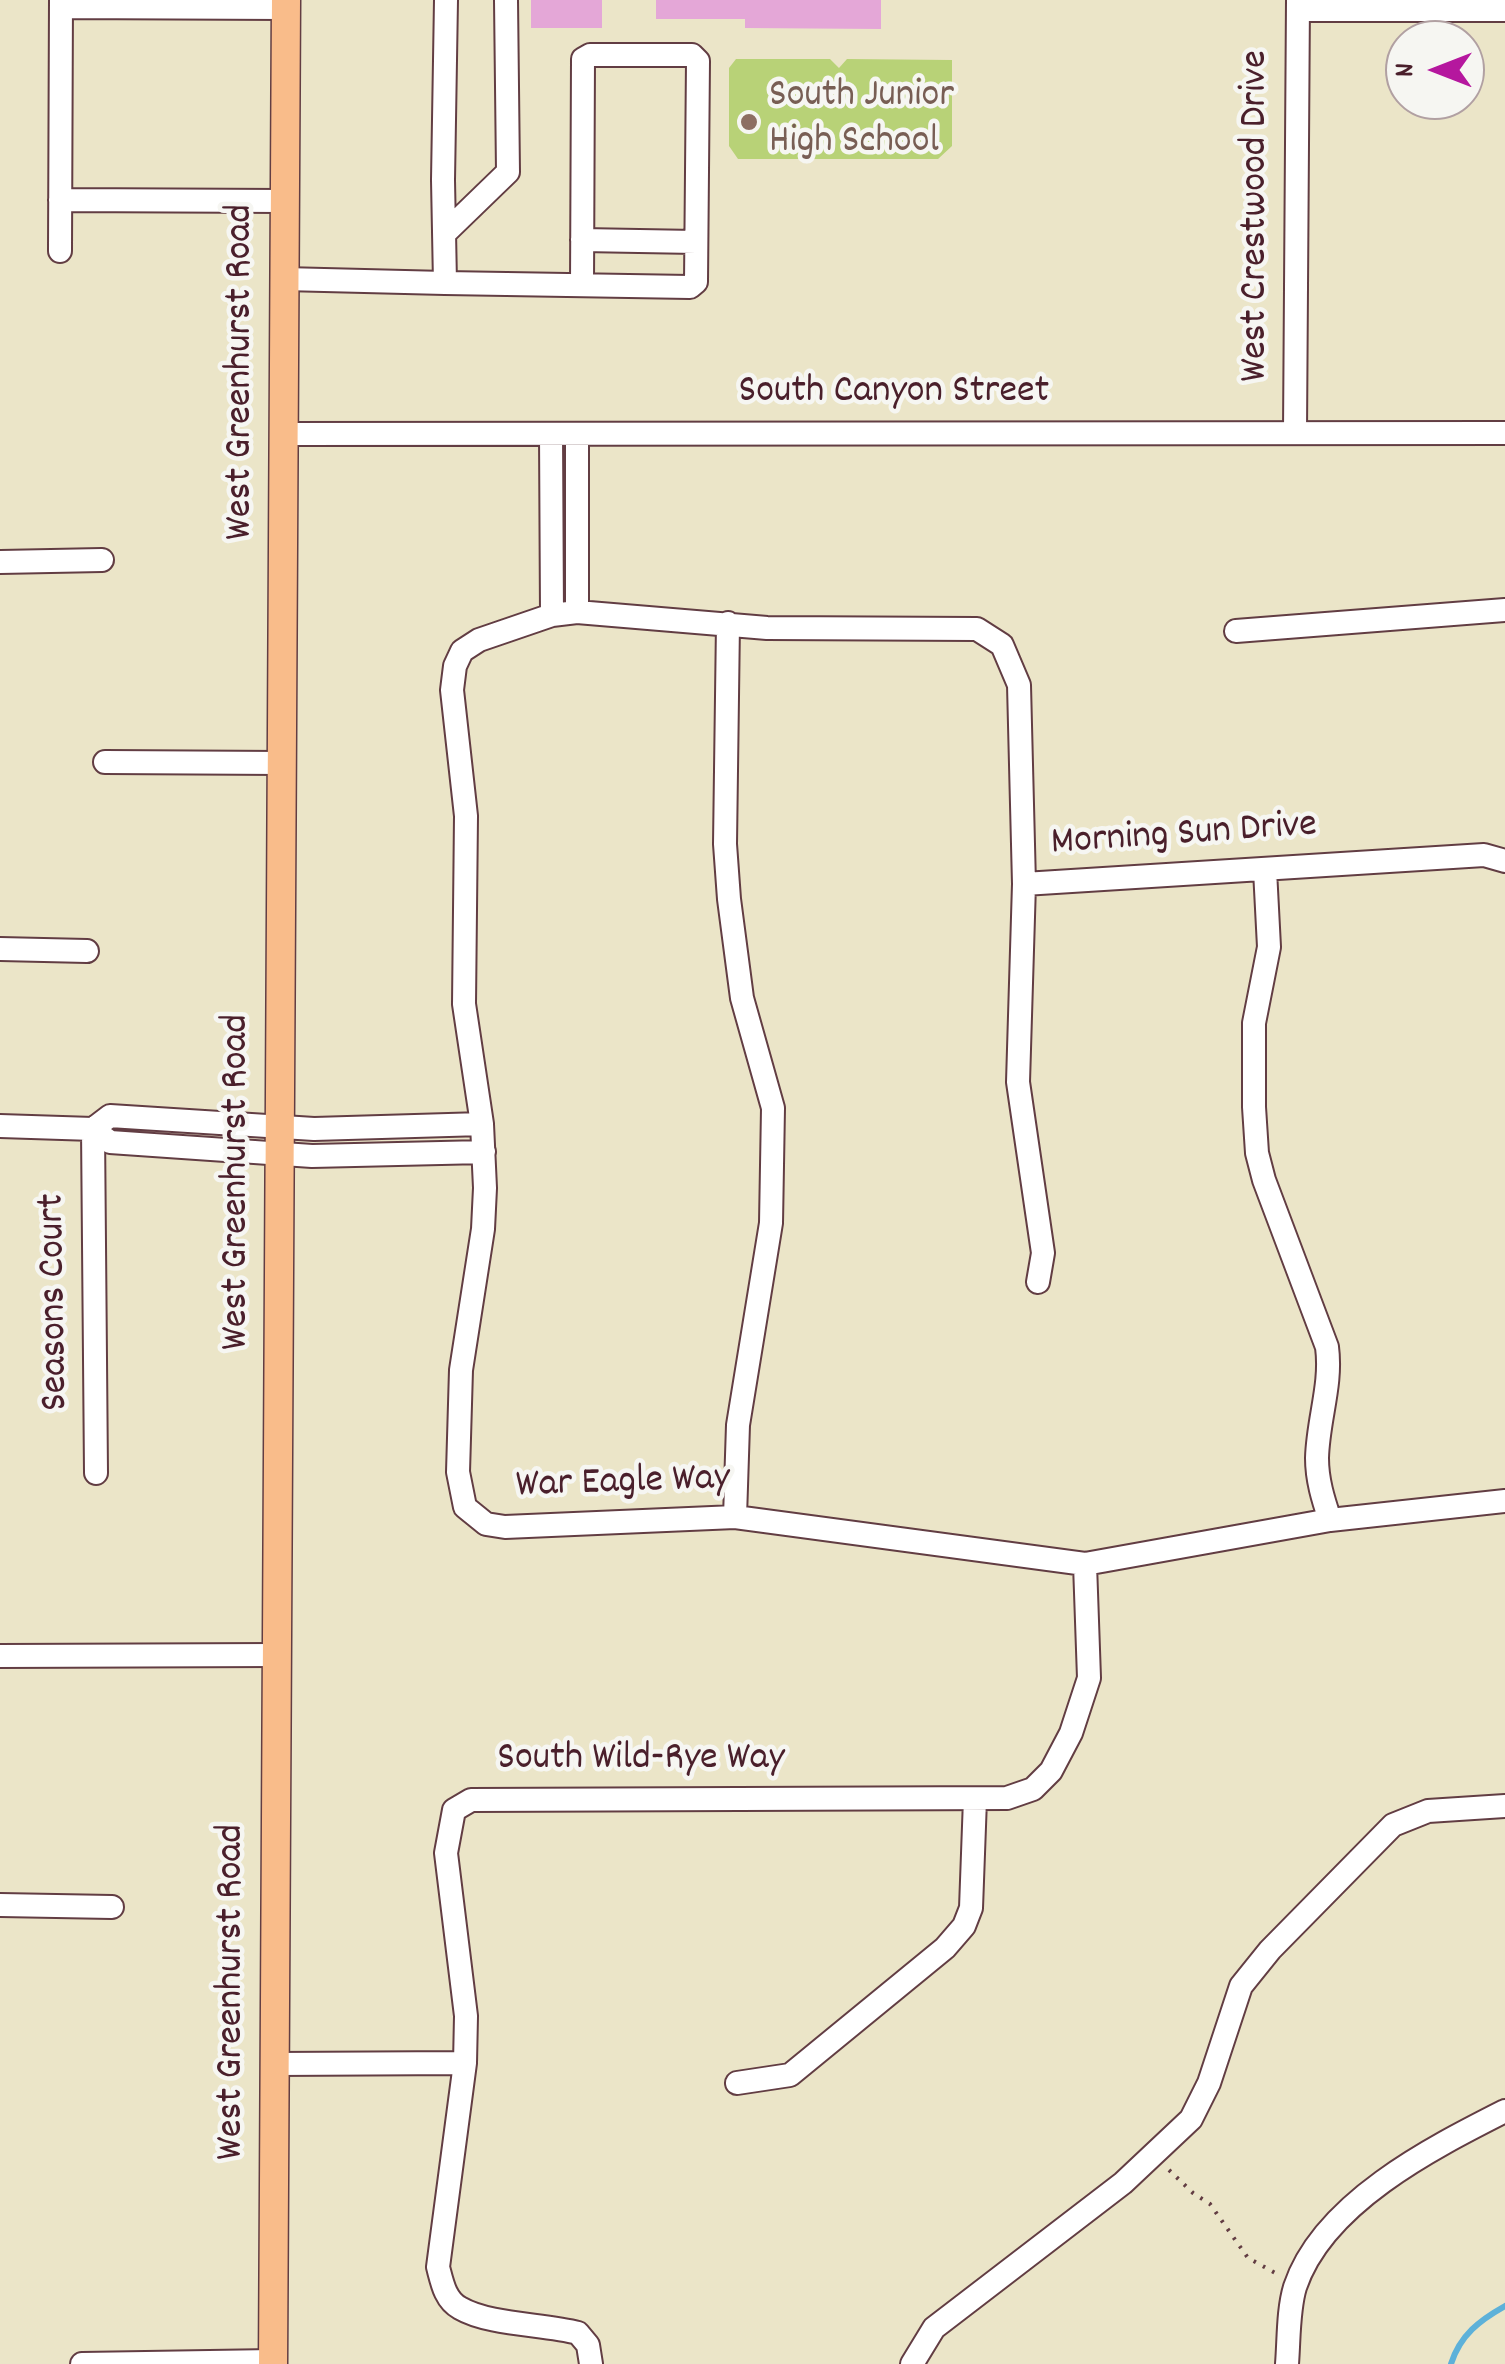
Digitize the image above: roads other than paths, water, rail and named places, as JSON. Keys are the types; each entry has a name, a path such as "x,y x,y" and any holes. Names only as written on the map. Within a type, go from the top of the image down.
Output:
{"main road":[{"name":"West Greenhurst Road","path":"273,2363 286,4"}],"street":[{"path":"445,284 446,0"},
{"path":"446,232 508,172 506,0"},
{"path":"60,251 60,4 286,4"},
{"path":"1298,5 1505,10"},
{"name":"West Crestwood Drive","path":"1295,432 1298,5"},
{"path":"284,279 445,284 690,286 696,282 698,61 692,55 590,55 583,59 582,285"},
{"path":"60,200 284,202"},
{"path":"582,240 696,242"},
{"path":"1505,431 1505,446"},
{"name":"South Canyon Street","path":"284,434 1505,431"},
{"path":"551,434 552,615"},
{"path":"577,434 577,612"},
{"path":"0,562 102,560"},
{"path":"1236,631 1505,610"},
{"name":"Morning Sun Drive","path":"552,615 577,612 767,628 977,629 1002,645 1019,685 1024,884 1484,855 1505,861"},
{"name":"War Eagle Way","path":"552,615 479,640 462,651 455,666 452,690 466,816 464,1004 484,1152 483,1229 461,1370 458,1472 465,1507 486,1524 505,1527 735,1517 1085,1564"},
{"path":"728,622 729,899 742,998 774,1108 772,1223 738,1426 735,1517"},
{"path":"105,762 282,763"},
{"path":"1265,870 1269,947 1254,1023 1258,1153 1264,1180 1327,1347 1330,1372 1317,1455 1320,1489 1330,1520"},
{"path":"1024,884 1018,1082 1043,1252 1038,1282"},
{"path":"0,949 87,950"},
{"path":"0,1126 93,1129 110,1116 280,1140 312,1156 484,1152"},
{"path":"280,1140 314,1129 482,1124"},
{"name":"Seasons Court","path":"93,1129 96,1474"},
{"path":"736,2082 790,2076 945,1948 964,1926 970,1908 975,1800 1008,1798 1033,1789 1052,1771 1071,1734 1089,1678 1085,1564 1330,1520 1505,1501"},
{"path":"0,1656 277,1654"},
{"name":"South Wild-Rye Way","path":"590,2364 588,2346 578,2333 482,2316 457,2307 444,2290 438,2267 465,2062 466,2016 446,1853 454,1810 471,1800 975,1800"},
{"path":"912,2364 934,2328 1156,2155 1191,2119 1209,2082 1242,1986 1270,1950 1349,1866 1393,1825 1428,1812 1505,1806"},
{"path":"0,1905 112,1907"},
{"path":"275,2064 465,2062"},
{"path":"1287,2364 1295,2287 1340,2216 1420,2154 1505,2111"},
{"path":"82,2364 273,2363"}],"waterway":[{"path":"1451,2364 1472,2329 1505,2306"}],"place":[{"name":"South Junior High School","path":"749,122"}]}
